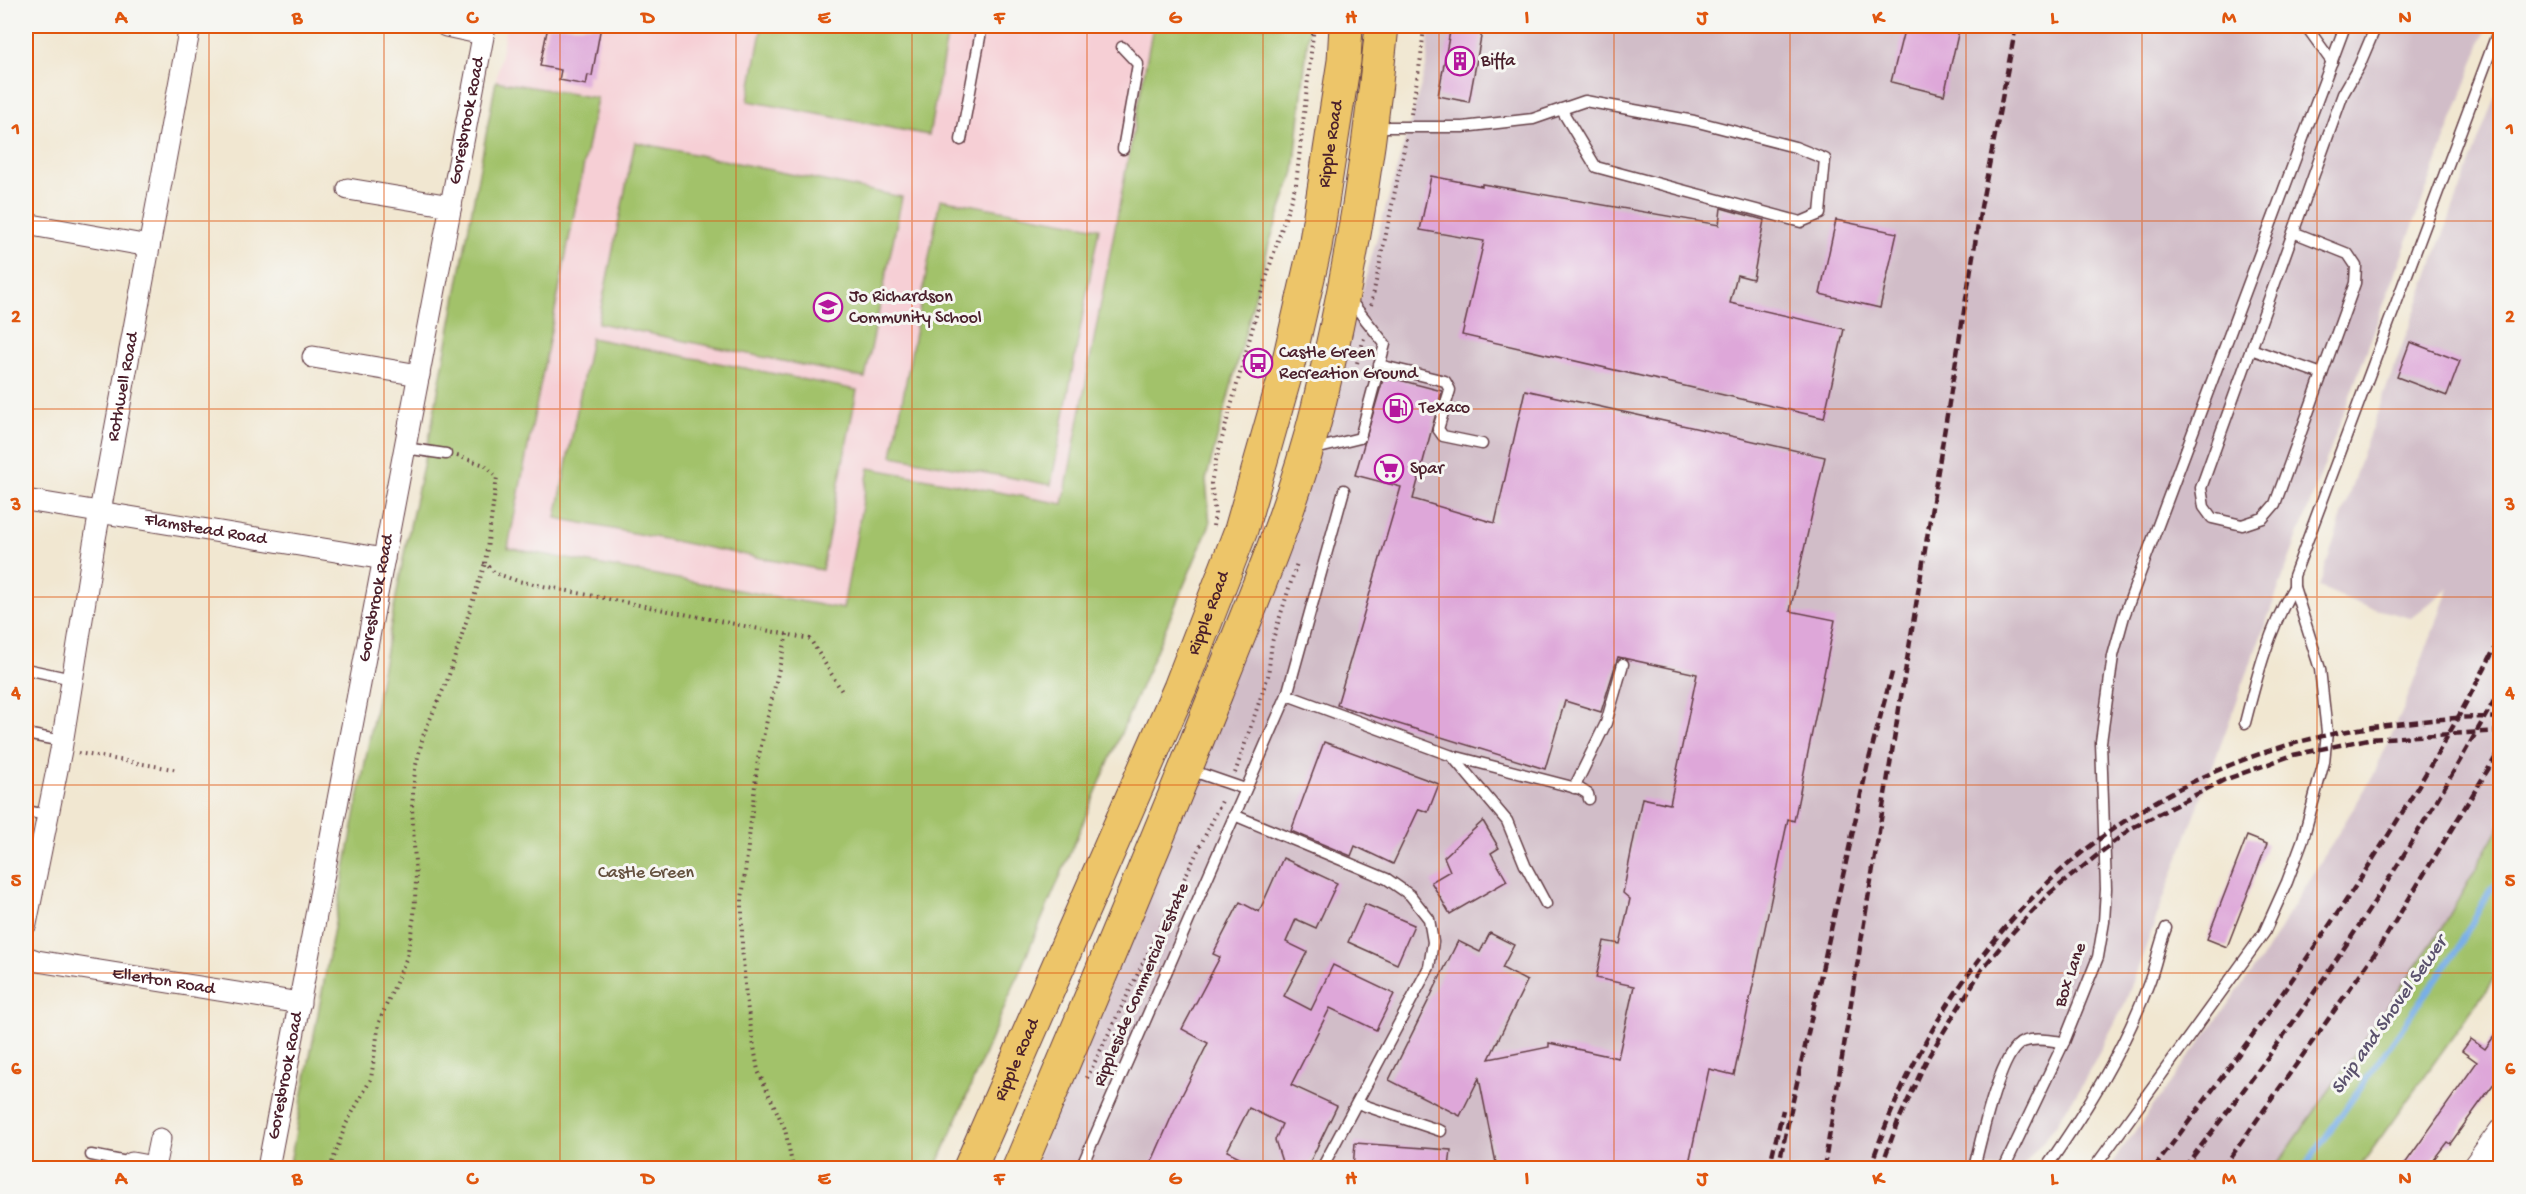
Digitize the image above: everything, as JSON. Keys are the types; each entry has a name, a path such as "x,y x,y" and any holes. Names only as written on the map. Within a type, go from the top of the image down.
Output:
{"highway":[{"name":"Ripple Road","path":"970,1168 1180,688 1241,530 1286,373 1315,247 1344,61 1346,26"},
{"name":"Ripple Road","path":"1019,1168 1187,769 1277,541 1318,409 1343,291 1369,127 1382,26"}],"street":[{"name":"Rothwell Road","path":"26,924 62,745 100,512 190,26"},
{"path":"446,26 484,30"},
{"name":"Goresbrook Road","path":"268,1168 484,30"},
{"path":"348,189 451,206"},
{"path":"26,224 149,246"},
{"path":"314,357 419,375"},
{"name":"Flamstead Road","path":"26,500 384,559"},
{"name":"Ellerton Road","path":"26,957 37,961 300,1003"},
{"path":"2472,1168 2500,1130"},
{"path":"132,1163 154,1168 159,1139"}],"lane":[{"path":"962,140 982,26"},
{"path":"2306,26 2332,62"},
{"name":"Box Lane","path":"2004,1168 2064,1042 2098,957 2104,922 2106,877 2101,742 2113,656 2124,615 2345,26"},
{"path":"2293,232 2348,254 2356,266 2355,283 2275,504 2263,518 2242,525 2212,518 2204,507 2201,488 2293,232 2343,94 2360,66 2376,26"},
{"path":"2094,1168 2264,933 2300,849 2319,788 2327,732 2320,669 2294,587 2294,576 2500,26"},
{"path":"1122,47 1138,64 1123,149"},
{"path":"1369,127 1463,127 1533,119 1561,109 1585,101 1694,121 1795,147 1825,159 1820,213 1802,222 1596,167 1561,109"},
{"path":"1305,452 1360,438 1385,344 1343,291"},
{"path":"2251,349 2322,374"},
{"path":"1380,365 1445,381 1450,390 1438,429 1443,436 1482,444"},
{"path":"405,448 446,454"},
{"name":"Rippleside Commercial Estate","path":"1081,1168 1287,695 1344,490"},
{"path":"2245,723 2259,670 2282,608 2294,587"},
{"path":"1574,788 1606,723 1623,664"},
{"path":"26,669 72,679"},
{"path":"1287,695 1452,756 1574,788 1585,792 1589,799"},
{"path":"26,734 62,745"},
{"path":"1452,756 1507,821 1525,864 1546,904"},
{"path":"1187,769 1245,789"},
{"path":"26,811 48,815"},
{"path":"1234,815 1387,879 1410,895 1429,919 1433,942 1429,967 1322,1168"},
{"path":"2046,1168 2085,1114 2120,1049 2151,978 2156,952 2166,928"},
{"path":"1974,1168 1986,1118 2010,1052 2021,1042 2034,1040 2064,1042"},
{"path":"1357,1103 1441,1131"},
{"path":"91,1155 132,1163"}],"path":[{"path":"1210,535 1215,514 1211,483 1215,464 1270,265 1296,184 1314,26"},
{"path":"330,1168 346,1124 371,1078 379,1022 407,957 414,916 416,881 412,807 415,769 424,733 447,681 485,563 497,477 485,465 469,458 446,454"},
{"path":"485,563 495,573 519,581 810,639 843,693"},
{"path":"787,634 758,759 742,899 742,934 746,998 758,1071 785,1129 793,1168"},
{"path":"1083,1088 1231,783 1268,676"},
{"path":"62,745 178,770"}],"shaded area":[{"name":"Jo Richardson Community School","path":"506,26 1153,26 1063,505 869,468 844,609 508,548 597,99 496,81"},
{"path":"1429,26 2487,26 2125,1003 2085,1080 2056,1125 2021,1168 1033,1168 1345,349 1427,64"},
{"path":"2500,82 2500,826 2441,930 2275,1168 2108,1168 2264,955 2373,776 2403,710 2449,588 2411,618 2364,606 2319,587 2362,454"}],"green space":[{"path":"762,26 949,26 929,135 748,101"},
{"name":"Castle Green","path":"1153,26 1309,26 1294,172 1269,244 1206,480 1210,524 936,1168 289,1168 405,549 431,429 496,81 597,98 508,548 843,609 869,468 1063,504"},
{"path":"635,142 902,197 865,378 598,323"},
{"path":"940,199 1099,228 1051,485 892,456"},
{"path":"591,338 857,390 822,570 556,518"},
{"path":"2500,826 2500,975 2496,976 2359,1168 2275,1168 2441,930"}],"building":[{"path":"548,26 601,26 592,76 588,75 586,85 559,80 561,70 540,66"},
{"name":"Biffa","path":"1451,26 1483,26 1469,102 1438,96"},
{"path":"1905,26 1960,26 1944,95 1891,82"},
{"path":"1431,176 1719,225 1721,208 1764,220 1753,279 1737,275 1730,303 1844,329 1824,418 1462,335 1484,241 1420,230"},
{"path":"1836,220 1897,233 1880,308 1820,294"},
{"path":"2410,342 2460,361 2447,396 2397,377"},
{"path":"1384,376 1442,391 1413,499 1495,523 1525,390 1825,457 1790,611 1835,620 1794,821 1788,819 1734,1075 1709,1069 1688,1168 1497,1168 1479,1078 1460,1116 1389,1080 1458,941 1480,952 1490,933 1514,945 1502,968 1527,981 1489,1059 1549,1047 1549,1043 1618,1058 1634,986 1596,978 1604,941 1620,944 1630,899 1623,893 1642,798 1670,804 1697,674 1618,657 1601,712 1565,701 1545,769 1337,705 1401,487 1355,475"},
{"path":"1324,742 1439,784 1428,812 1419,809 1393,864 1355,846 1351,856 1291,831"},
{"path":"1483,821 1499,848 1491,853 1507,881 1450,914 1431,882 1450,871 1444,857"},
{"path":"2247,836 2267,844 2227,947 2207,939"},
{"path":"1283,858 1337,883 1316,928 1296,919 1286,942 1307,952 1284,996 1311,1010 1333,965 1394,994 1376,1030 1330,1008 1291,1085 1337,1106 1307,1168 1284,1168 1275,1140 1282,1124 1249,1108 1227,1151 1262,1168 1149,1168 1208,1043 1182,1029 1220,957 1213,954 1240,902 1259,912"},
{"path":"1365,904 1414,925 1397,964 1348,942"},
{"path":"2500,1028 2500,1075 2450,1144 2447,1142 2427,1168 2402,1168 2477,1062 2462,1051 2471,1039 2485,1049"},
{"path":"1355,1143 1451,1150 1449,1168 1353,1168"}],"waterway":[{"name":"Ship and Shovel Sewer","path":"2304,1168 2458,948 2490,890 2500,881"}],"railway":[{"path":"1824,1168 1981,207 2016,26"},
{"path":"2154,1168 2248,1041 2339,911 2424,777 2500,638"},
{"path":"1778,1168 1868,763 1893,669"},
{"path":"2184,1168 2270,1054 2352,936 2391,876 2500,690"},
{"path":"1870,1168 1905,1082 1949,1003 2002,931 2063,869 2132,816 2210,774 2295,743 2387,725 2458,718 2500,718"},
{"path":"1881,1168 1897,1124 1927,1059 1982,969 2050,893 2130,829 2224,780 2293,755 2368,739 2500,731"},
{"path":"2223,1168 2380,946 2500,750"},
{"path":"1769,1168 1783,1110"}],"place":[{"name":"Biffa","path":"1460,61"},
{"name":"Jo Richardson Community School","path":"828,307"},
{"name":"Castle Green Recreation Ground","path":"1258,363"},
{"name":"Texaco","path":"1398,408"},
{"name":"Spar","path":"1389,469"}]}
